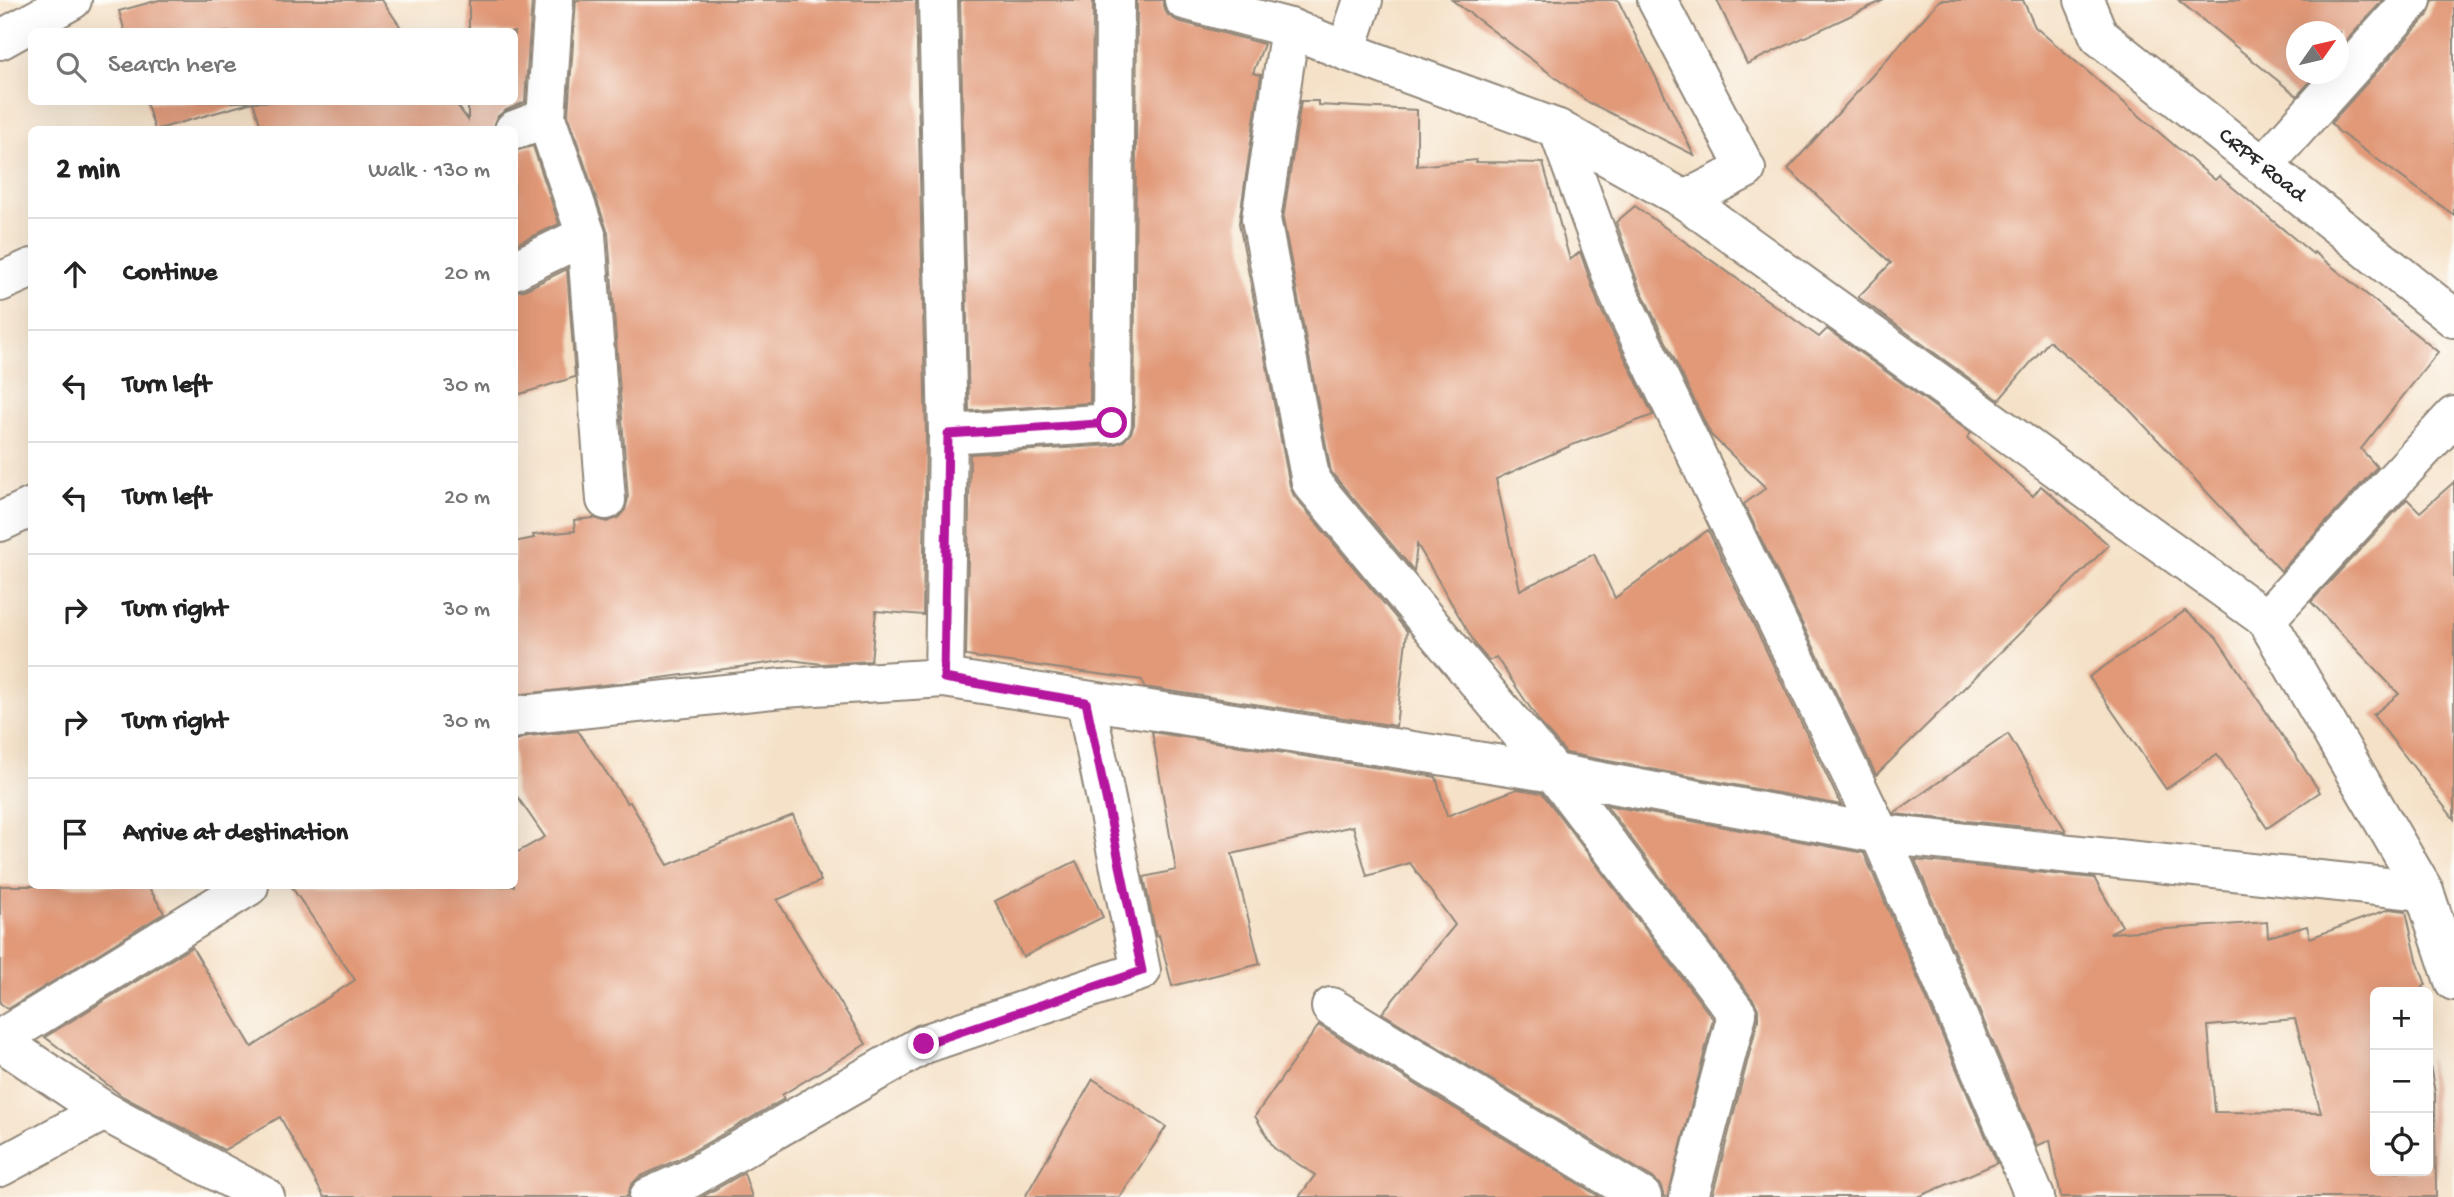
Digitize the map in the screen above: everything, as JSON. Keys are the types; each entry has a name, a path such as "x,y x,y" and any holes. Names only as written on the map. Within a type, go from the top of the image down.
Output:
{"street":[{"path":"0,40 72,0"},
{"path":"554,0 530,124 586,235 606,500"},
{"path":"938,0 948,434 944,678"},
{"path":"948,434 1112,423 1115,0"},
{"path":"1184,0 1290,28 1558,129 1685,200 2266,620 2424,891 2454,981"},
{"path":"1346,51 1363,0"},
{"path":"1657,0 1746,169 1685,200"},
{"name":"CRPF Road","path":"2084,0 2099,36 2454,318"},
{"path":"2264,165 2412,0"},
{"path":"1290,28 1261,219 1311,482 1554,773 1737,1014 1689,1197"},
{"path":"1558,129 1619,295 1880,834 2023,1193"},
{"path":"518,268 586,235"},
{"path":"0,282 28,270"},
{"path":"2266,620 2454,416"},
{"path":"0,523 28,509"},
{"path":"518,717 783,688 944,678 1554,773 1880,834 2424,891"},
{"path":"649,1197 689,1179 924,1044 1142,971 1086,702"},
{"path":"244,889 0,1040 104,1111 265,1197"},
{"path":"1331,1007 1642,1197"},
{"path":"0,1167 104,1111"}],"building":[{"path":"159,0 382,0 401,28 124,28 119,11"},
{"path":"469,0 532,0 525,102 518,105 518,28 469,28"},
{"path":"576,0 916,0 926,434 923,615 876,611 871,661 822,664 790,660 518,695 518,541 534,538 533,535 575,531 574,520 594,518 607,522 618,518 625,510 628,499 608,233 568,115"},
{"path":"960,0 1093,0 1090,403 969,411"},
{"path":"1137,0 1163,0 1168,15 1178,21 1264,44 1253,73 1261,75 1239,223 1294,496 1407,631 1396,726 1144,687 1142,680 966,656 970,454 1113,445 1124,441 1134,424"},
{"path":"1452,0 1618,0 1694,155 1588,102"},
{"path":"1717,0 1884,0 1747,64"},
{"path":"1940,0 2023,0 2035,27 2215,180 2219,176 2438,352 2361,449 2377,467 2281,571 2126,406 2049,341 1999,400 1858,297 1891,263 1788,169"},
{"path":"2178,0 2383,0 2349,38 2349,21 2286,21 2286,84 2308,84 2297,96"},
{"path":"2433,0 2454,0 2454,215 2338,131 2331,123 2428,15"},
{"path":"1301,101 1318,101 1318,105 1417,110 1417,166 1476,160 1543,163 1570,260 1580,252 1599,305 1653,415 1572,445 1496,479 1520,590 1594,554 1615,598 1708,530 1841,805 1566,753 1541,724 1496,657 1489,661 1477,647 1417,544 1414,571 1331,472 1283,219"},
{"path":"147,105 242,105 169,126 154,126"},
{"path":"254,105 457,105 468,120 468,105 518,105 498,116 494,126 261,126"},
{"path":"533,146 559,224 518,243 518,150"},
{"path":"1635,206 1819,337 1827,329 1971,433 1967,438 2033,496 2041,486 2109,545 1876,775 1744,504 1766,488 1711,435 1639,286 1616,222"},
{"path":"567,269 575,377 518,395 518,291"},
{"path":"2454,482 2454,819 2373,715 2399,694 2311,602 2407,499 2420,512"},
{"path":"2185,611 2216,637 2320,792 2267,828 2217,754 2166,789 2089,677"},
{"path":"578,731 627,803 630,802 668,865 793,815 821,881 777,900 866,1044 782,1095 784,1099 679,1159 639,1177 631,1185 627,1197 324,1197 280,1117 224,1150 122,1096 45,1037 192,947 252,1047 355,980 293,889 518,889 518,852 545,837 518,798 518,740 528,736"},
{"path":"1152,732 1436,777 1447,816 1517,789 1542,793 1713,1019 1668,1197 1664,1197 1661,1186 1653,1178 1382,1013 1455,925 1410,863 1367,876 1353,826 1232,854 1260,964 1172,986 1159,935 1156,936 1144,877 1176,870"},
{"path":"2008,734 2066,831 1894,814 1894,813"},
{"path":"1606,805 1864,853 1997,1163 1918,1197 1712,1197 1758,1020 1758,1009"},
{"path":"1915,860 2094,878 2122,926 2110,933 2267,922 2268,937 2307,926 2310,938 2389,909 2406,911 2417,960 2426,985 2370,987 2370,1176 2433,1176 2433,1082 2436,1197 2061,1197 2050,1140 2037,1146","holes":["2295,1019 2321,1113 2215,1112 2208,1026"]},
{"path":"1076,861 1103,917 1023,957 995,901"},
{"path":"0,886 28,886 28,889 150,889 164,913 8,1009 0,1003"},
{"path":"1319,1025 1600,1197 1299,1197 1315,1175 1274,1148 1255,1116"},
{"path":"1093,1079 1166,1127 1120,1197 1025,1197"},
{"path":"744,1173 752,1197 702,1197"}],"route":[{"path":"924,1044 1142,971 1086,702 944,678 948,434 1112,423"}]}
